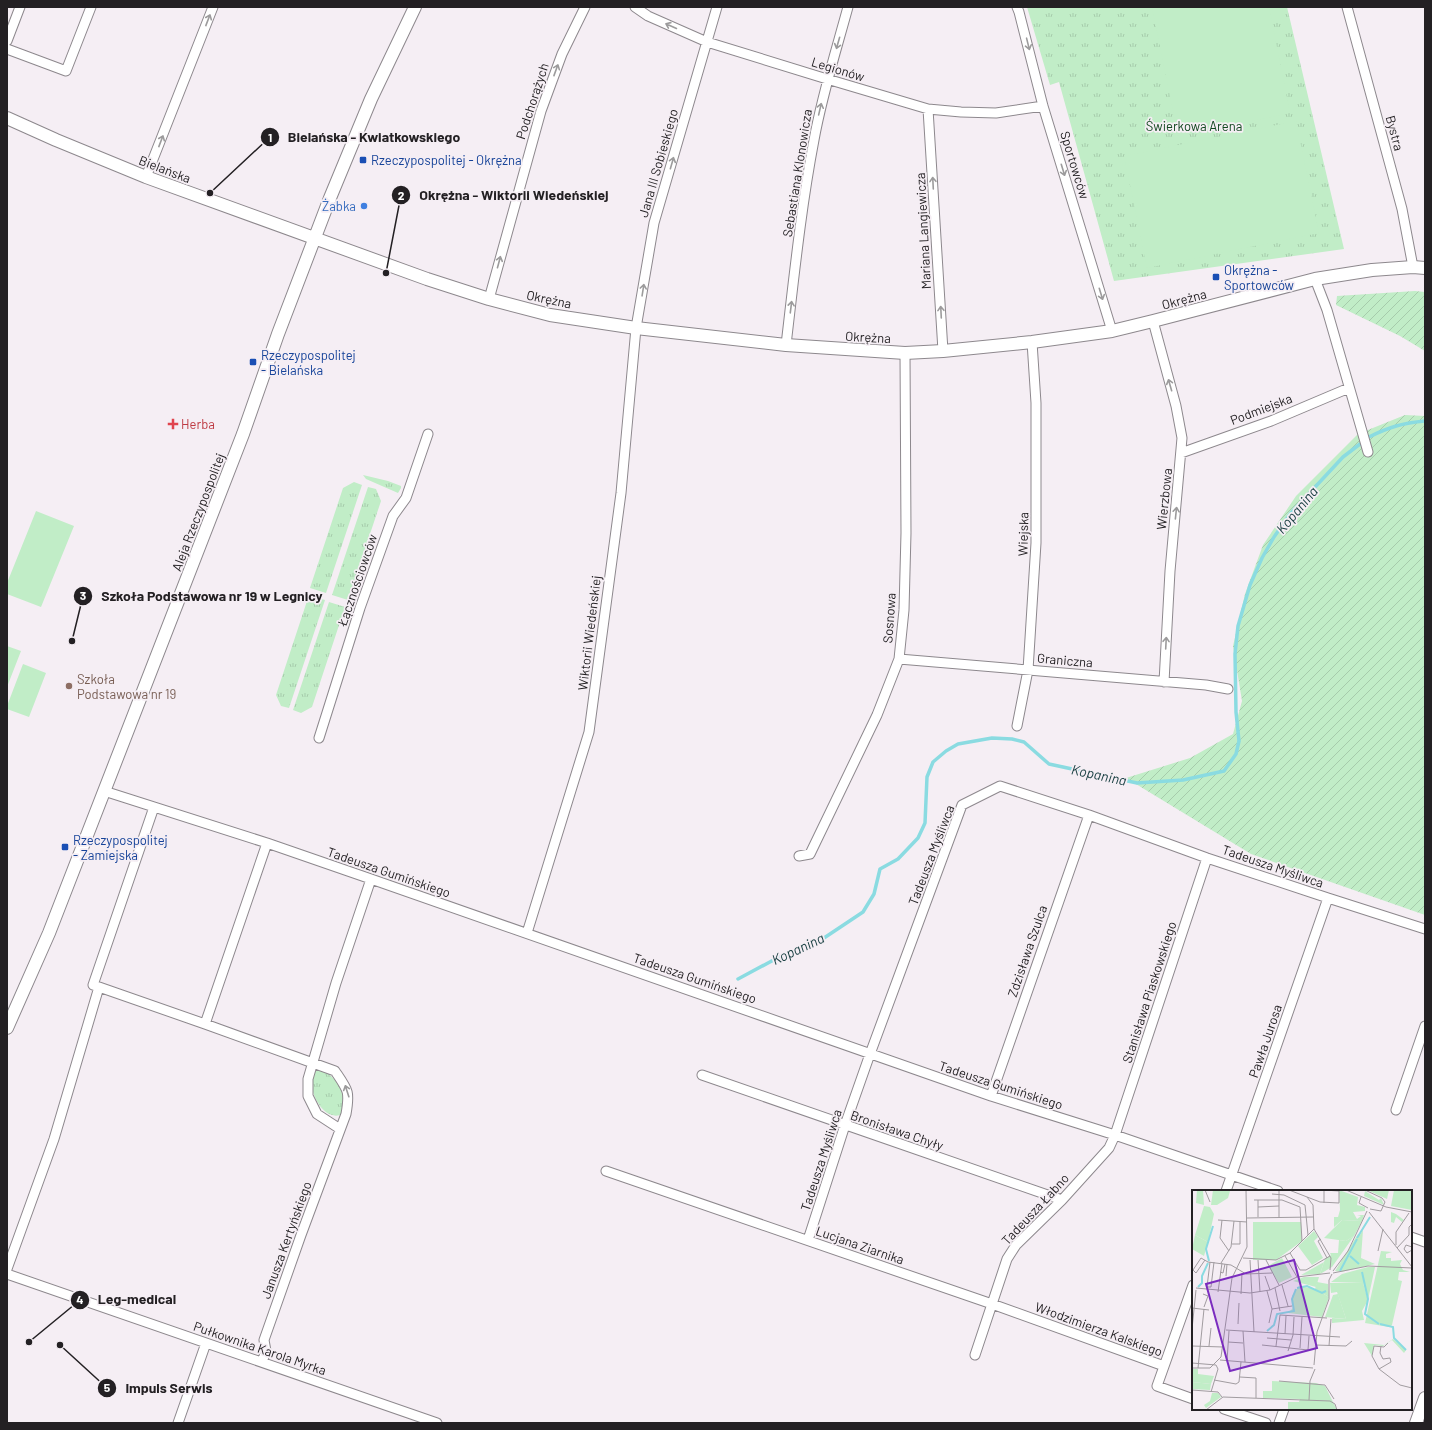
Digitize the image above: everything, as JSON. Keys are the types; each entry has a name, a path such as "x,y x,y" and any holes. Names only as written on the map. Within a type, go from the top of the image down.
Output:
{"street":[{"path":"7,41 20,7"},
{"path":"7,49 66,71 91,7"},
{"path":"146,177 213,7"},
{"name":"Aleja Rzeczypospolitej","path":"7,1028 49,933 243,434 276,341 330,198 371,99 415,7"},
{"name":"Podchorążych","path":"489,299 541,111 562,54 585,7"},
{"name":"Legionów","path":"635,7 648,16 707,42 827,80 928,109 961,112 996,112 1044,106"},
{"name":"Jana III Sobieskiego","path":"636,328 654,223 717,7"},
{"name":"Sebastiana Klonowicza","path":"786,346 803,204 814,139 827,80 848,7"},
{"name":"Sportowców","path":"1017,7 1044,106 1112,330"},
{"name":"Bystra","path":"1346,7 1419,267"},
{"name":"Mariana Langiewicza","path":"928,109 943,351"},
{"name":"Bielańska","path":"7,118 146,177 315,238"},
{"name":"Okrężna","path":"315,238 427,279 489,299 550,315 636,328 786,346 904,353 943,351 1032,342 1112,330 1153,321 1315,279 1372,270 1419,267"},
{"path":"1315,279 1327,310 1368,452"},
{"name":"Wierzbowa","path":"1153,321 1176,406 1182,438 1170,571 1164,682"},
{"name":"Wiktorii Wiedeńskiej","path":"527,933 589,732 620,493 636,328"},
{"name":"Wiejska","path":"1017,726 1028,670 1036,543 1036,403 1032,342"},
{"name":"Sosnowa","path":"800,856 810,854 878,715 899,659 904,610 906,533 904,353"},
{"name":"Podmiejska","path":"1181,453 1271,420 1350,388"},
{"name":"Łącznościowców","path":"319,738 393,516 406,498 428,434"},
{"name":"Graniczna","path":"899,659 1228,689"},
{"name":"Tadeusza Myśliwca","path":"808,1240 845,1125 870,1054 962,805 1000,786 1089,815 1207,858 1425,929"},
{"name":"Tadeusza Gumińskiego","path":"104,791 371,878 991,1096 1115,1135 1275,1190"},
{"path":"7,1269 54,1139 99,987 93,985 154,807"},
{"name":"Zdzisława Szulca","path":"991,1096 1089,815"},
{"path":"205,1024 267,843"},
{"name":"Stanisława Piaskowskiego","path":"1115,1135 1207,858"},
{"path":"340,1129 317,1114 308,1096 308,1080 338,976 371,878"},
{"name":"Pawła Jurosa","path":"1226,1190 1328,898"},
{"name":"Janusza Kertyńskiego","path":"99,987 335,1071 345,1086 349,1097 346,1114 301,1234 264,1340 266,1351 262,1362"},
{"path":"1396,1110 1425,1026"},
{"name":"Bronisława Chyły","path":"702,1075 1062,1200"},
{"name":"Tadeusza Łabno","path":"975,1355 1007,1259 1016,1245 1062,1200 1109,1148 1115,1135"},
{"name":"Lucjana Ziarnika","path":"606,1171 992,1304"},
{"path":"1412,1237 1425,1242"},
{"name":"Pułkownika Karola Myrka","path":"7,1274 437,1423"},
{"path":"1164,1366 1192,1287"},
{"name":"Włodzimierza Kalskiego","path":"992,1304 1164,1366 1157,1386 1192,1399"},
{"path":"178,1423 206,1343"},
{"path":"1416,1423 1425,1398"},
{"path":"1227,1410 1266,1423"},
{"path":"1279,1423 1284,1410"}],"green space":[{"name":"Świerkowa Arena","path":"1027,7 1287,7 1344,249 1114,281 1059,82 1050,85"},
{"path":"1152,7 1269,7 1290,113 1178,136"},
{"path":"1296,121 1319,233 1147,268 1124,156"},
{"path":"1415,291 1425,292 1425,351 1400,336 1336,305 1337,296"},
{"path":"1405,415 1425,416 1425,915 1251,854 1126,778 1190,758 1233,734 1242,701 1233,646 1245,594 1263,545 1296,496 1358,434"},
{"path":"363,475 388,481 401,486 401,488 398,493 366,479"},
{"path":"354,482 362,485 326,593 310,588 343,488"},
{"path":"368,487 376,489 381,501 348,600 332,595"},
{"path":"36,511 74,526 41,607 7,594 7,583"},
{"path":"309,595 325,600 289,708 281,706 276,695"},
{"path":"329,602 345,607 312,707 301,713 293,710"},
{"path":"7,646 21,651 7,687"},
{"path":"23,664 46,673 29,717 7,709"},
{"path":"316,1069 329,1075 339,1086 344,1101 340,1115 333,1115 326,1112 316,1100 312,1083 313,1075"}],"waterway":[{"name":"Kopanina","path":"1369,437 1396,426 1425,421"},
{"name":"Kopanina","path":"738,979 781,956 821,940 863,912 874,894 880,869 898,859 918,838 925,823 927,777 933,762 946,751 958,744 992,738 1012,739 1024,742 1049,764 1137,783 1183,780 1224,771 1236,754 1239,741 1236,712 1235,654 1238,626 1250,585 1262,558 1290,514 1343,457 1360,444"}],"place":[{"name":"Rzeczypospolitej - Okrężna","path":"363,160"},
{"name":"Bielańska - Kwiatkowskiego","path":"210,193"},
{"name":"Żabka","path":"364,206"},
{"name":"Okrężna - Wiktorii Wiedeńskiej","path":"386,273"},
{"name":"Okrężna - Sportowców","path":"1216,277"},
{"name":"Rzeczypospolitej - Bielańska","path":"253,362"},
{"name":"Herba","path":"173,424"},
{"name":"Szkoła Podstawowa nr 19 w Legnicy","path":"72,641"},
{"name":"Szkoła Podstawowa nr 19","path":"69,686"},
{"name":"Rzeczypospolitej - Zamiejska","path":"65,847"},
{"name":"Leg-medical","path":"29,1342"},
{"name":"Impuls Serwis","path":"60,1345"}]}
